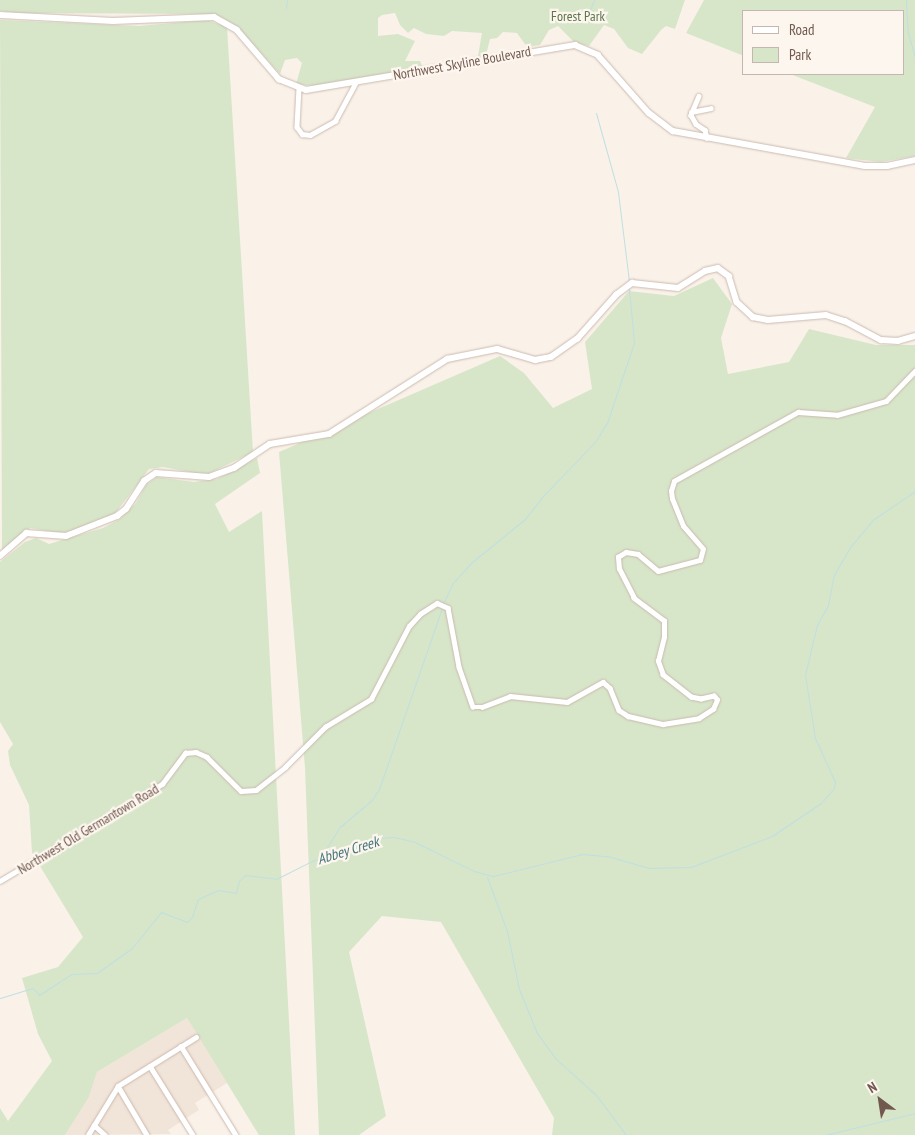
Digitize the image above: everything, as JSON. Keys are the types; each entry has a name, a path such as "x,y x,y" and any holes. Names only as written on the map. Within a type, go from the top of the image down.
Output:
{"main road":[{"name":"Northwest Skyline Boulevard","path":"0,15 113,21 214,17 237,30 279,79 299,88 315,90 575,45 598,55 662,125 685,134 872,167 915,160"},
{"path":"0,556 26,534 66,536 117,516 126,509 144,481 156,473 206,478 233,469 270,444 333,432 447,359 498,349 529,359 551,358 577,339 616,295 632,283 678,288 705,271 718,268 729,276 737,302 753,317 768,320 826,315 845,321 881,340 898,341 915,336"}],"street":[{"path":"299,88 297,127 302,134 310,135 335,121 356,82"},
{"path":"699,96 691,112 693,121 705,130 708,138"},
{"path":"691,112 711,108"},
{"name":"Northwest Old Germantown Road","path":"0,881 162,784 185,753 196,752 207,757 240,791 256,790 285,767 320,731 371,699 409,626 420,614 436,603 448,608 459,667 473,707 482,707 510,696 567,702 604,682 610,688 619,710 628,716 663,724 699,718 713,709 717,700 714,696 691,697 663,675 658,661 664,637 664,620 634,598 619,569 618,557 626,552 638,554 658,571 700,560 703,548 683,526 672,499 671,491 674,480 798,412 838,415 886,401 915,371"},
{"path":"88,1135 118,1086 196,1037"},
{"path":"181,1046 235,1134 229,1135"},
{"path":"150,1066 193,1135"},
{"path":"118,1086 147,1135"},
{"path":"94,1125 105,1135"}],"shaded area":[{"path":"187,1018 227,1083 195,1103 199,1110 168,1130 171,1134 65,1135 89,1097 97,1072"}],"green space":[{"name":"Forest Park","path":"0,0 685,0 675,29 666,26 642,54 628,48 614,29 604,25 589,46 574,42 558,26 549,30 540,45 527,47 517,33 503,32 497,38 490,39 486,55 478,56 482,33 452,31 444,36 426,34 414,28 408,33 400,25 395,13 382,15 378,18 378,36 398,34 415,41 405,61 420,61 423,68 316,86 296,84 302,63 297,58 285,60 280,74 237,26 215,14 16,13 0,11"},
{"path":"704,0 915,0 915,156 880,162 846,158 875,107 793,75 905,75 905,10 742,10 742,55 686,33"},
{"path":"0,20 139,26 207,20 227,27 253,452 206,475 163,467 149,469 114,515 74,532 59,533 30,528 2,550"},
{"path":"713,278 732,304 721,338 728,374 789,362 809,329 876,345 915,345 915,1135 552,1135 554,1118 441,922 382,916 349,952 386,1116 359,1135 319,1135 305,768 279,452 500,356 524,373 553,408 592,389 585,342 629,291 674,296"},
{"path":"257,458 260,473 215,504 229,532 262,511 295,1135 259,1135 187,1018 97,1072 89,1097 65,1135 0,1135 0,1108 8,1121 52,1061 38,1034 22,978 58,967 83,937 32,853 29,805 10,765 8,751 13,744 0,722 0,562 25,542 36,538 49,544 103,528 120,519 136,503 146,485 157,477 194,482 217,479"}],"waterway":[{"path":"286,8 287,0"},
{"path":"587,18 594,0"},
{"path":"906,0 908,33 915,57"},
{"path":"596,113 618,192 629,281"},
{"path":"443,604 453,583 471,563 525,519 542,497 595,442 607,423 634,343 629,288"},
{"path":"0,998 33,988 39,995 71,974 97,973 132,948 161,912 187,922 192,917 198,899 218,890 236,893 239,881 245,875 276,879 312,861 380,838 394,837 415,842 474,871 493,876 582,854 607,856 649,868 691,867 772,836 821,803 834,788 835,782 815,738 805,675 817,625 828,605 834,575 851,546 874,519 915,491"},
{"path":"321,857 340,827 372,800 379,789 442,608"},
{"name":"Abbey Creek","path":"487,877 507,931 519,989 537,1033 556,1059 596,1095 626,1135"},
{"name":"Abbey Creek","path":"825,1135 915,1113"}]}
